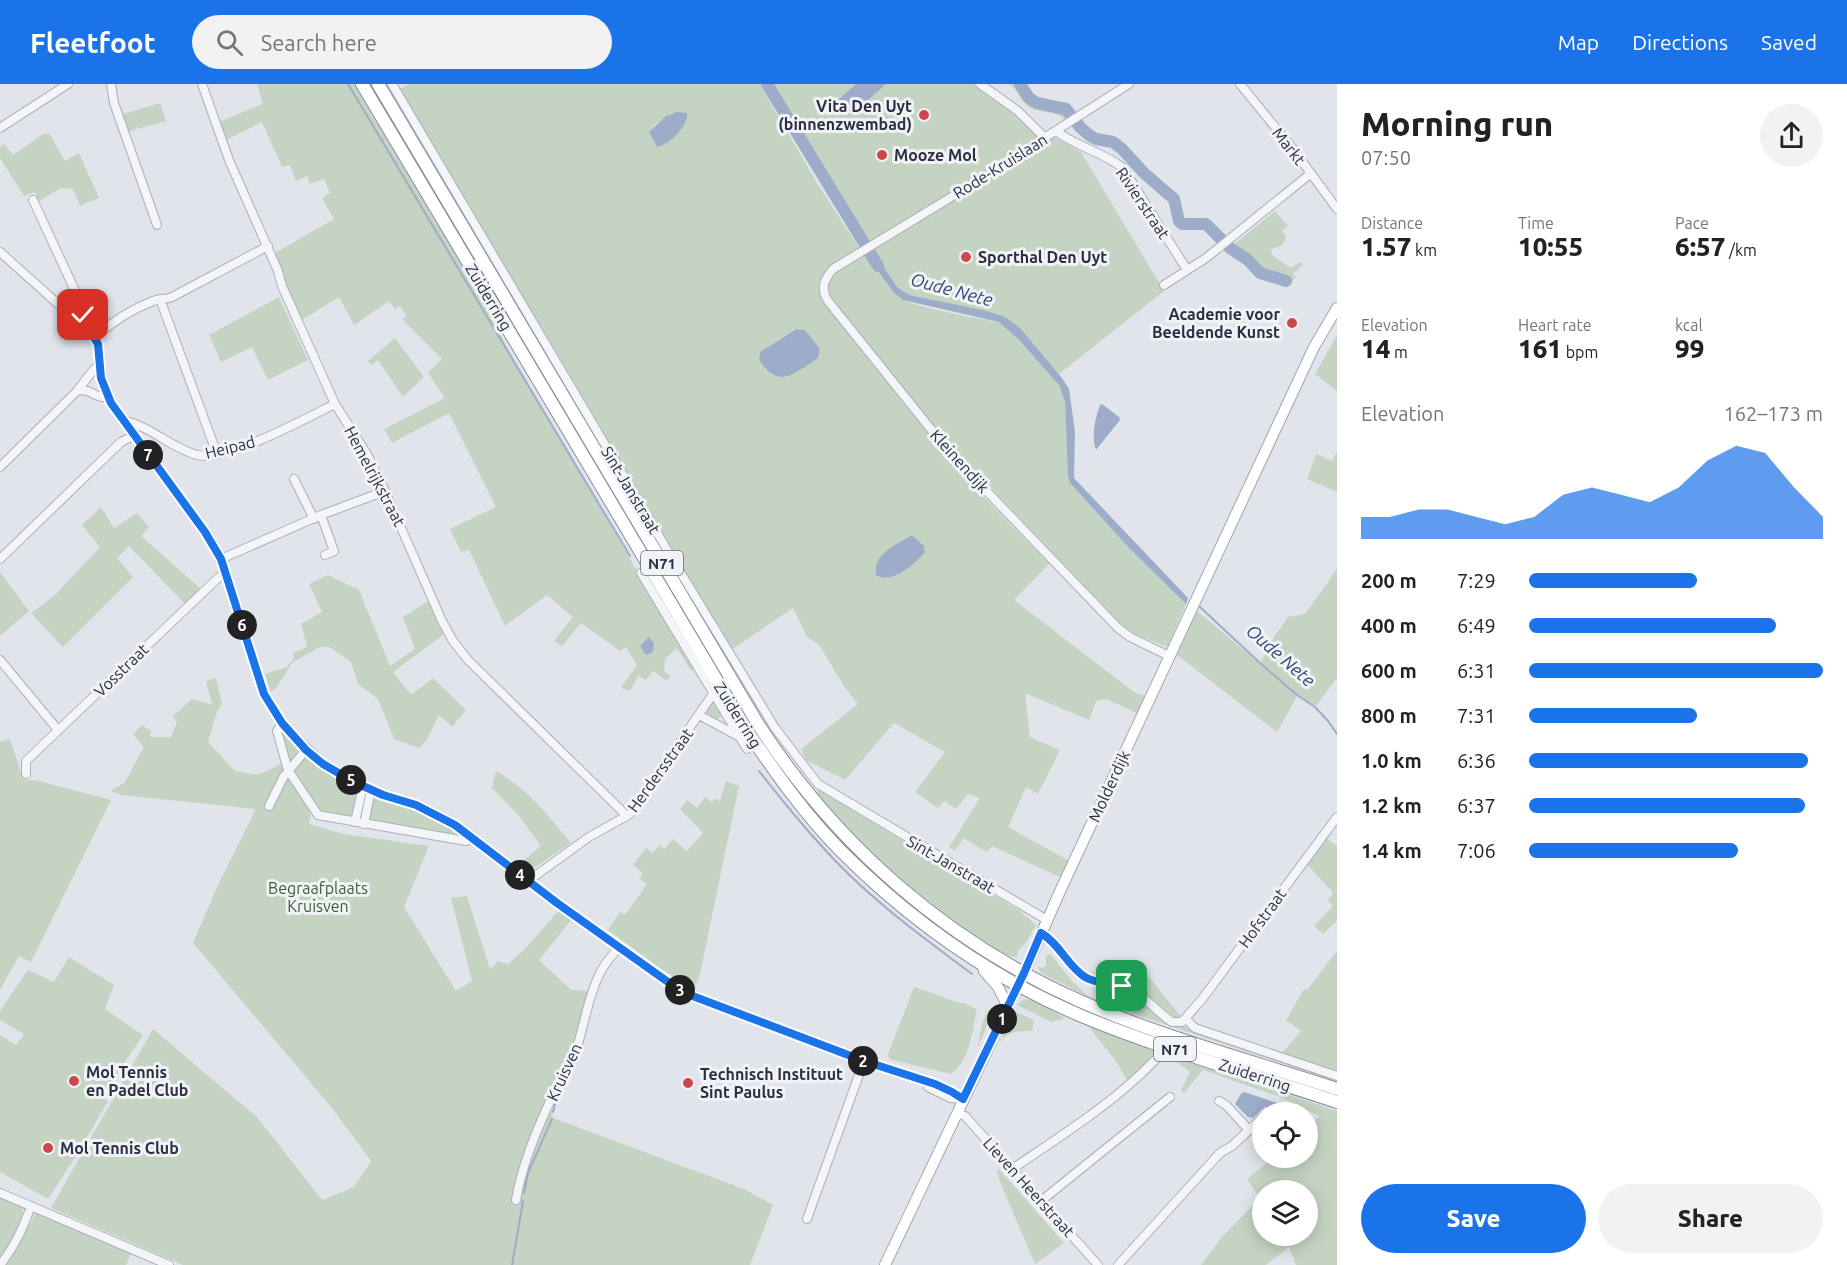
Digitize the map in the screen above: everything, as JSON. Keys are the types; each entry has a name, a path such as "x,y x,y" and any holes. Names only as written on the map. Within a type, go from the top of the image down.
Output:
{"highway":[{"name":"Zuiderring","path":"363,84 735,711 769,763 811,817 849,859 902,906 982,964 1113,1014 1337,1089"},
{"name":"Zuiderring","path":"378,84 704,634 779,756 846,838 889,878 948,926 1066,1009 1109,1027 1337,1102"}],"main road":[{"name":"Molderdijk","path":"885,1265 1008,1007 1310,356 1337,308"},
{"path":"982,964 984,971 998,987 1008,1007"}],"street":[{"path":"0,128 68,84"},
{"path":"111,84 114,103 158,225"},
{"name":"Hemelrijkstraat","path":"202,84 229,160 279,271 282,286 336,404 368,456 385,491 453,641 468,660 627,816"},
{"name":"Sint-Janstraat","path":"392,84 775,728 818,784 1047,920"},
{"path":"980,84 1018,111 1045,138"},
{"name":"Rode-Kruislaan","path":"867,248 1129,84"},
{"name":"Markt","path":"1240,84 1293,149 1337,209"},
{"name":"Rivierstraat","path":"1056,131 1079,146 1115,161 1123,168 1187,270"},
{"path":"1164,285 1206,258 1310,174"},
{"path":"33,200 83,308 83,315 79,321"},
{"path":"95,337 116,320 160,298 172,297 268,246"},
{"name":"Kleinendijk","path":"867,248 833,269 826,278 823,290 828,301 950,453 1060,568 1118,628 1130,637 1169,656"},
{"path":"0,252 95,337 98,344 101,378 107,397 205,532 221,559 264,694 282,723 306,750 336,772 367,788 435,813 474,838 528,881 674,986 693,997 864,1061 935,1084 963,1099"},
{"path":"160,298 217,454"},
{"path":"0,465 77,391 94,369 100,365"},
{"path":"77,391 88,390 100,397 107,397"},
{"name":"Heipad","path":"125,421 148,428 187,452 199,456 217,454 265,438 336,404"},
{"path":"0,559 121,442 135,435"},
{"path":"294,479 334,551 325,555"},
{"path":"221,559 317,517 385,491"},
{"name":"Vosstraat","path":"26,774 26,761 226,572"},
{"name":"Herdersstraat","path":"641,573 747,749"},
{"path":"0,660 58,730"},
{"name":"Herdersstraat","path":"528,881 580,843 633,811 713,694"},
{"name":"Herdersstraat","path":"699,715 738,736"},
{"path":"282,723 277,731 288,770 318,815 466,841 474,838"},
{"path":"269,806 288,770 306,750"},
{"path":"359,823 367,788"},
{"name":"Hofstraat","path":"1186,1019 1337,817"},
{"path":"1041,933 1054,942 1082,975 1094,981 1114,983 1132,990 1172,1022 1182,1022 1186,1019 1195,1028 1337,1076"},
{"name":"Kruisven","path":"516,1200 519,1180 532,1146 555,1092 572,1063 595,984 606,963 619,947"},
{"path":"1012,1169 1075,1126 1131,1083 1155,1060"},
{"path":"807,1219 864,1061"},
{"path":"1041,1201 1170,1097"},
{"path":"1219,1101 1226,1105 1249,1130"},
{"name":"Lieven Heerstraat","path":"957,1113 965,1116 1098,1265"},
{"path":"1118,1265 1220,1153 1232,1146 1252,1127"},
{"path":"0,1193 169,1265"},
{"path":"0,1265 23,1230 31,1206"}],"green space":[{"path":"257,84 355,84 470,277 512,356 694,669 691,671 677,648 665,659 664,671 671,676 667,681 653,671 646,680 638,676 630,691 621,688 637,665 626,647 620,651 581,623 562,646 554,641 573,617 547,595 505,626 469,550 461,552 450,529 496,507 449,413 392,443 384,429 445,398 428,373 442,359 402,319 407,316 400,306 395,309 389,301 354,325 339,297 302,320 275,253 334,219 322,198 330,193 324,179 310,184 307,176 296,181 290,165 282,167 262,122 226,140 219,122 263,104"},
{"path":"409,84 762,84 770,92 766,95 817,183 859,248 901,298 932,309 999,322 1007,327 1059,385 1065,402 1070,483 1129,548 1186,604 1167,647 1133,633 1122,625 954,449 946,437 934,446 1049,564 1014,600 1134,692 1145,696 1137,713 1106,699 1096,701 1089,720 1025,693 1030,737 1060,750 1038,794 1026,787 1008,827 1068,860 1060,877 992,846 986,852 964,838 955,851 949,847 980,798 968,794 956,809 945,801 938,808 915,792 945,752 894,723 845,780 806,760 801,749 858,704 845,688 819,645 807,637 793,608 731,650 564,365 398,90","holes":["673,112 657,146 649,132","795,329 805,330 818,357 794,373 780,377 766,369 759,360 760,352","912,535 924,546 925,552 894,577"]},
{"path":"771,84 976,84 1007,106 1040,136 1054,137 1081,152 1164,291 1059,374 1005,317 909,295 897,287 873,251"},
{"path":"1009,84 1020,84 1026,93 1038,103 1058,107 1072,117 1066,121 1058,115 1031,108"},
{"path":"160,103 166,121 129,131 123,114"},
{"path":"49,133 65,161 79,153 99,198 80,206 73,189 61,188 39,201 35,192 24,196 0,158 0,147 4,144 13,155 42,135"},
{"path":"1275,211 1288,226 1282,231 1286,236 1284,242 1281,246 1271,249 1272,255 1291,268 1300,262 1303,265 1293,274 1296,277 1291,282 1285,278 1262,272 1232,246"},
{"path":"279,297 308,360 268,380 252,347 221,362 209,335"},
{"path":"1337,335 1337,391 1315,374"},
{"path":"395,338 424,377 403,397 378,360 371,365 368,361"},
{"path":"1336,453 1337,492 1307,479 1316,454 1332,461"},
{"path":"101,507 114,528 137,513 149,527 141,536 201,589 185,604 129,546 117,558 133,577 63,647 31,613 55,595 100,547 82,525"},
{"path":"1337,569 1337,678 1315,707 1297,696 1277,732 1177,655 1197,611 1260,664 1288,617 1305,614"},
{"path":"0,572 29,611 0,636"},
{"path":"328,575 359,590 390,666 415,649 403,617 428,601 443,635 393,672 411,695 433,678 466,710 452,727 439,715 426,741 419,748 394,739 378,699 358,684 351,662 329,647 320,647 293,662 271,692 265,674 287,667 294,658 293,653 307,647 301,624 322,612 309,584"},
{"name":"Begraafplaats Kruisven","path":"216,678 222,704 217,711 208,742 235,771 258,775 283,763 311,812 309,824 343,834 429,846 404,907 456,991 472,981 451,898 467,896 490,969 498,961 508,964 524,950 559,910 572,919 539,960 571,990 589,991 571,1053 557,1076 548,1101 553,1118 744,1189 773,1205 750,1265 183,1265 51,1208 153,1029 257,1117 322,1200 354,1187 371,1161 332,1108 193,943 217,887 256,809 121,795 110,791 125,782 144,747 133,734 142,725 151,731 150,737 171,737 177,722 173,716 192,699 212,705 206,681"},
{"path":"709,703 716,703 723,714 717,720 705,715 704,710"},
{"path":"282,734 286,734 318,767 358,791 351,818 317,809 290,762"},
{"path":"10,739 23,779 111,800 31,962 19,956 0,990 0,742"},
{"path":"496,771 528,794 571,843 532,869 528,870 519,864 541,846 520,817 492,788"},
{"path":"726,781 739,786 700,974 694,989 660,968 608,930 620,912 625,915 647,884 639,879 643,874 633,865 646,848 653,853 659,845 665,849 673,839 687,851 703,833 680,809 687,800 697,808 705,797 712,802 715,799 720,801"},
{"path":"819,790 1019,910 1036,925 1018,951 1017,957 1006,954 969,932 890,869 814,794"},
{"path":"372,798 430,816 460,834 456,837 368,821"},
{"path":"1326,838 1337,846 1337,921 1323,934 1314,926 1333,906 1328,900 1333,893 1307,864"},
{"path":"1337,951 1337,1073 1281,1054 1301,1031 1286,1020 1304,989 1307,990"},
{"path":"1046,955 1051,955 1072,981 1089,997 1041,973 1037,966 1041,968 1046,966"},
{"name":"Mol Tennis en Padel Club","path":"69,957 114,985 105,1009 143,1035 102,1096 108,1101 48,1199 0,1172 0,1035 16,1045 24,1034 0,1020 0,1011 28,970 54,982"},
{"path":"1134,973 1149,977 1182,1018 1173,1020 1119,982"},
{"path":"914,987 965,1003 977,1010 963,1061 951,1074 889,1059 888,1054"},
{"path":"1123,988 1180,1025 1337,1078 1337,1082 1101,1003 1113,990 1119,994"},
{"path":"1024,999 1033,1000 1065,1018 1052,1022 1017,1005"},
{"path":"1000,1005 990,1019 978,1047 985,1015"},
{"path":"1014,1011 1034,1020 1032,1031 1011,1033 1000,1042"},
{"path":"1088,1026 1311,1102 1290,1102 1203,1070 1184,1093 1181,1090 1190,1072 1177,1062 1161,1060 1154,1054 1147,1064 1128,1081 1115,1060"},
{"path":"1318,1105 1337,1111 1337,1265 1296,1265 1289,1247 1266,1265 1201,1265 1221,1238 1252,1206 1252,1246 1318,1246 1318,1180 1252,1180 1252,1186 1247,1179 1261,1168 1318,1168"},
{"path":"999,1169 1064,1243 1035,1264 1000,1182 997,1171"},
{"path":"0,1197 23,1207 18,1228 0,1259"},
{"path":"36,1212 131,1253 126,1265 6,1265"}],"water":[{"path":"856,84 886,84 851,115 838,100"},
{"path":"677,112 687,113 685,124 672,139 657,147 649,132 666,116"},
{"path":"873,251 897,287 909,295 987,311 1005,317 1020,328 1069,389 1075,432 1074,478 1188,598 1186,604 1129,548 1070,483 1065,402 1059,385 1018,339 999,322 903,300 894,293 867,256"},
{"path":"796,329 805,330 820,349 818,358 787,376 773,375 759,360 760,352"},
{"path":"1102,404 1120,420 1096,450 1094,428 1098,410"},
{"path":"912,535 924,546 925,552 903,572 889,577 876,575 876,567 882,555"},
{"path":"649,637 654,643 653,652 646,655 640,646"},
{"path":"1244,1092 1274,1102 1252,1102 1252,1118 1248,1117 1235,1104"}],"waterway":[{"path":"348,84 630,556"},
{"name":"Oude Nete","path":"767,84 878,266"},
{"path":"1020,84 1029,98 1037,103 1066,109 1089,135 1096,139 1113,142 1122,149 1144,173 1174,199 1179,221 1182,224 1206,224 1260,273 1286,281"},
{"name":"Oude Nete","path":"1200,607 1261,664 1297,695 1315,707 1337,734"},
{"path":"759,771 810,833 853,879 911,928 972,974"},
{"path":"553,1112 557,1097"},
{"path":"524,1193 528,1173 552,1119"},
{"path":"512,1265 523,1201"}],"place":[{"name":"Vita Den Uyt (binnenzwembad)","path":"924,115"},
{"name":"Mooze Mol","path":"882,155"},
{"name":"Sporthal Den Uyt","path":"966,257"},
{"name":"Academie voor Beeldende Kunst","path":"1292,323"},
{"name":"Mol Tennis en Padel Club","path":"74,1081"},
{"name":"Technisch Instituut Sint Paulus","path":"688,1083"},
{"name":"Mol Tennis Club","path":"48,1148"}],"route":[{"path":"83,315 79,321 91,332 98,344 101,378 107,397 205,532 221,559 264,694 272,709 289,732 323,764 371,790 416,805 455,825 557,903 682,992 864,1061 935,1084 963,1099 1041,933 1054,942 1077,970 1088,979 1122,986"}]}
